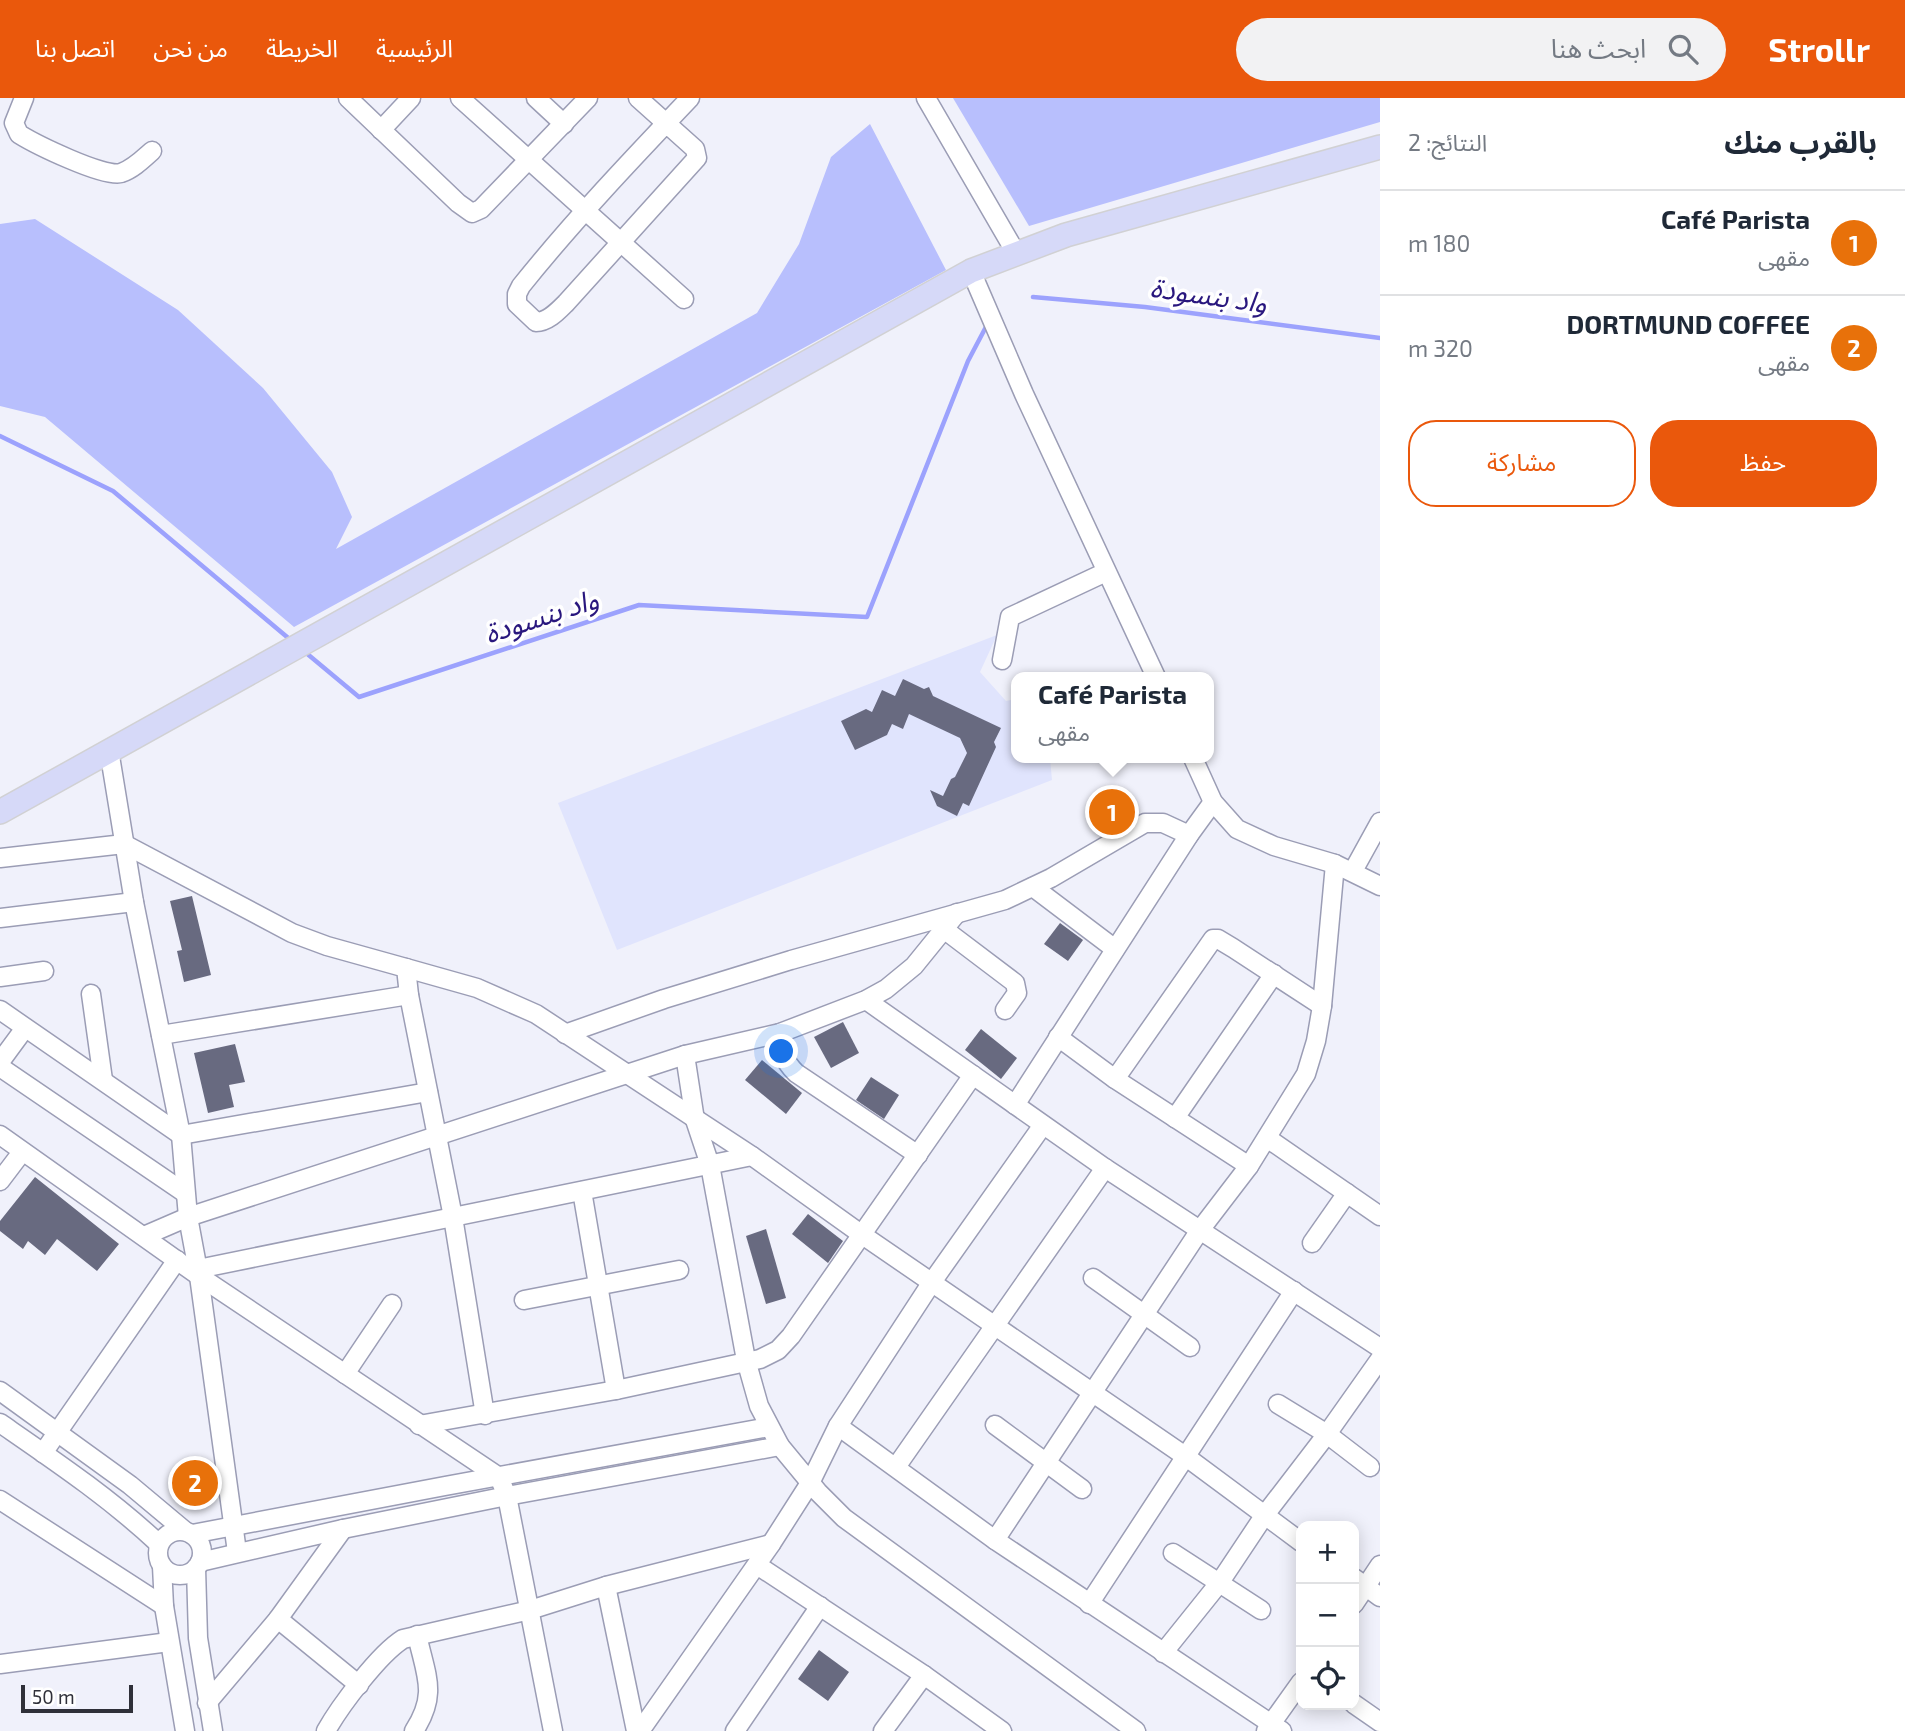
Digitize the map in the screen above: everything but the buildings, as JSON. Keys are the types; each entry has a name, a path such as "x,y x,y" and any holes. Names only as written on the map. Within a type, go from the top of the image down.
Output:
{"main road":[{"path":"0,812 971,271 1066,235 1380,147"}],"street":[{"path":"24,98 14,123 19,134 86,166 108,173 122,173 152,151"},
{"path":"348,98 469,213 481,209 588,98"},
{"path":"363,112 376,98"},
{"path":"381,130 411,98"},
{"path":"460,98 684,299"},
{"path":"536,98 564,124"},
{"path":"638,98 665,124 695,149 698,157 566,303 549,318 536,322 522,310 516,300 521,286 586,210 665,124 690,98"},
{"path":"926,98 1016,253"},
{"path":"971,271 1024,394 1154,672"},
{"path":"1002,660 1010,617 1106,572"},
{"path":"109,750 134,902 181,1135 188,1217 237,1552"},
{"path":"1195,763 1213,803 1227,820 1244,834 1335,864 1380,886"},
{"path":"1015,1105 1189,835 1213,803"},
{"path":"1353,871 1380,822"},
{"path":"565,1034 664,999 791,960 1005,900 1033,887 1145,823 1172,825 1189,835"},
{"path":"0,858 124,844 292,933 327,946 477,988 536,1014 752,1156 1093,1395 1185,1456 1296,1538"},
{"path":"995,1540 1200,1230 1249,1166 1306,1074 1315,1049 1322,1006 1335,864"},
{"path":"1033,887 1115,949"},
{"path":"0,918 134,902"},
{"path":"144,1236 188,1217 625,1074 685,1055 780,1033 866,1000 907,973 957,913"},
{"path":"945,930 1015,983 1017,993 1005,1010"},
{"path":"1115,1079 1213,939 1225,943 1322,1006"},
{"path":"406,968 409,996 453,1217 485,1415"},
{"path":"0,977 44,971"},
{"path":"1175,1118 1273,974"},
{"path":"91,994 103,1080"},
{"path":"161,1035 409,996"},
{"path":"866,1000 1105,1168 1380,1348"},
{"path":"0,1010 181,1135 428,1092"},
{"path":"25,1028 0,1065 185,1193"},
{"path":"780,1033 780,1049 784,1059 796,1073 918,1156"},
{"path":"1058,1037 1115,1079 1249,1166"},
{"path":"685,1055 695,1120 710,1165 746,1360 759,1406 780,1446 810,1483 853,1525 1136,1731"},
{"path":"419,1424 485,1415 616,1390 768,1356 782,1347 973,1075"},
{"path":"638,1731 757,1565 810,1483 838,1426 932,1282 1043,1125"},
{"path":"0,1135 177,1260 499,1477 507,1496 550,1729"},
{"path":"1267,1138 1380,1216"},
{"path":"0,1181 22,1152"},
{"path":"198,1272 752,1156"},
{"path":"896,1467 1105,1168"},
{"path":"582,1191 616,1390"},
{"path":"1312,1243 1347,1193"},
{"path":"43,1453 177,1260"},
{"path":"524,1300 679,1270"},
{"path":"1093,1279 1190,1347"},
{"path":"1090,1604 1294,1291"},
{"path":"345,1374 393,1304"},
{"path":"1163,1653 1220,1582 1264,1516 1380,1359"},
{"path":"0,1391 130,1485 189,1533 201,1547 198,1565 198,1638 213,1731"},
{"path":"1278,1404 1327,1434 1370,1467"},
{"path":"0,1423 122,1509 159,1544"},
{"path":"995,1425 1083,1489"},
{"path":"838,1426 995,1540 1273,1728 1296,1690"},
{"path":"185,1731 169,1642 162,1566 158,1551 159,1544 170,1533 234,1526 769,1427"},
{"path":"162,1566 174,1574 190,1573 198,1565 237,1552 343,1529 780,1446"},
{"path":"0,1500 164,1606"},
{"path":"207,1703 278,1619 343,1529"},
{"path":"326,1731 359,1685 393,1646 403,1639 530,1610 606,1586 771,1544"},
{"path":"1173,1553 1261,1610"},
{"path":"757,1565 924,1675 1002,1731"},
{"path":"1367,1587 1380,1565"},
{"path":"606,1586 638,1731"},
{"path":"735,1731 820,1606"},
{"path":"278,1619 359,1685"},
{"path":"414,1731 425,1713 429,1698 417,1635"},
{"path":"1,1663 169,1642"},
{"path":"883,1731 924,1675"},
{"path":"1359,1707 1379,1720"}],"shaded area":[{"path":"953,98 1380,98 1380,122 1029,226"},
{"path":"870,124 946,270 294,627 45,417 0,406 0,224 35,219 178,310 263,388 332,472 352,517 336,549 757,313 799,244 831,157"},
{"path":"997,635 980,672 1006,701 1011,700 1011,763 1050,763 1052,780 617,950 558,803"}],"waterway":[{"name":"واد بنسودة","path":"1033,297 1145,307 1380,338"},
{"name":"واد بنسودة","path":"305,652 359,697 639,605 867,617 968,361 988,323"},
{"name":"واد بنسودة","path":"0,436 113,491 293,642"}],"place":[{"name":"Café Parista","path":"1112,812"},
{"name":"DORTMUND COFFEE","path":"195,1483"}]}
